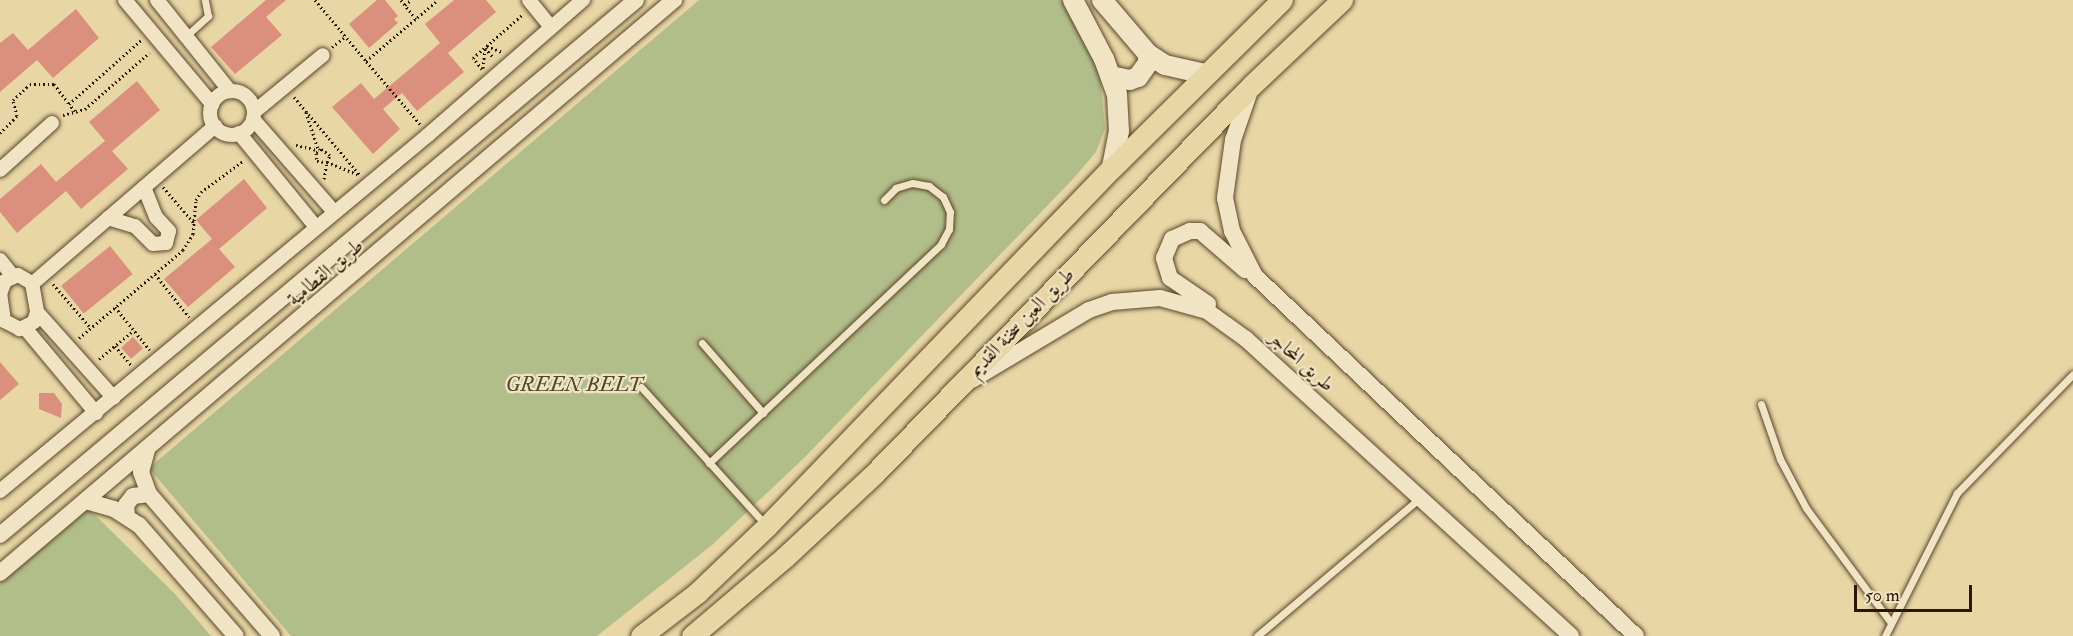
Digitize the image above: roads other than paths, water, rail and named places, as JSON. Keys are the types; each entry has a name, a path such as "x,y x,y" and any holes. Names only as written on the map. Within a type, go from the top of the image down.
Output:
{"main road":[{"path":"1073,0 1111,76 1119,131 1112,168"},
{"path":"1102,0 1148,54 1166,65 1204,74"},
{"name":"طريق العين سخنة القديم","path":"641,636 697,593 767,526 1204,74 1282,0"},
{"name":"طريق العين سخنة القديم","path":"692,636 785,557 954,391 1252,85 1342,0"},
{"path":"1111,76 1122,80 1138,77 1145,71 1148,54"}],"street":[{"path":"125,0 212,104"},
{"path":"157,0 230,91 246,96 253,116 334,213"},
{"path":"0,491 334,213 364,180 428,135 487,74 551,27 567,5 583,0"},
{"name":"طريق القطامية","path":"0,535 636,0"},
{"name":"طريق القطامية","path":"0,573 371,260 674,0"},
{"path":"531,3 551,27"},
{"path":"239,134 253,116 323,55"},
{"name":"طريق المحاجر","path":"1252,85 1233,140 1226,198 1238,247 1266,289 1636,636"},
{"path":"230,91 219,95 212,104 210,113 215,126 223,133 239,134 316,227"},
{"path":"0,170 52,123"},
{"path":"32,284 215,126"},
{"path":"108,218 135,226 153,244 166,243 169,231 156,217 144,187"},
{"path":"1227,323 1170,278 1164,258 1173,239 1190,231 1209,235 1266,289"},
{"path":"352,237 371,260"},
{"path":"0,260 13,276"},
{"path":"13,276 24,276 32,284 37,312 34,322 25,328 11,328 2,323 0,294 5,281 13,276"},
{"name":"طريق المحاجر","path":"954,391 1082,314 1112,302 1136,297 1168,299 1207,310 1227,323 1571,636"},
{"path":"37,312 114,398"},
{"path":"25,328 96,413"},
{"path":"147,450 141,472 149,494 272,636"},
{"path":"127,516 129,500 138,493 149,494"},
{"path":"86,501 127,516 150,535 236,636"}],"lane":[{"path":"186,36 208,16 204,0"},
{"path":"709,463 940,244 949,230 950,212 943,197 929,186 912,183 896,188 884,200"},
{"path":"702,343 763,413"},
{"path":"1885,636 1957,493 2073,374"},
{"path":"641,387 767,526"},
{"path":"1761,404 1780,459 1806,508 1891,623"},
{"path":"1257,636 1420,497"}],"park label":[{"name":"GREEN BELT","path":"574,384"}]}
